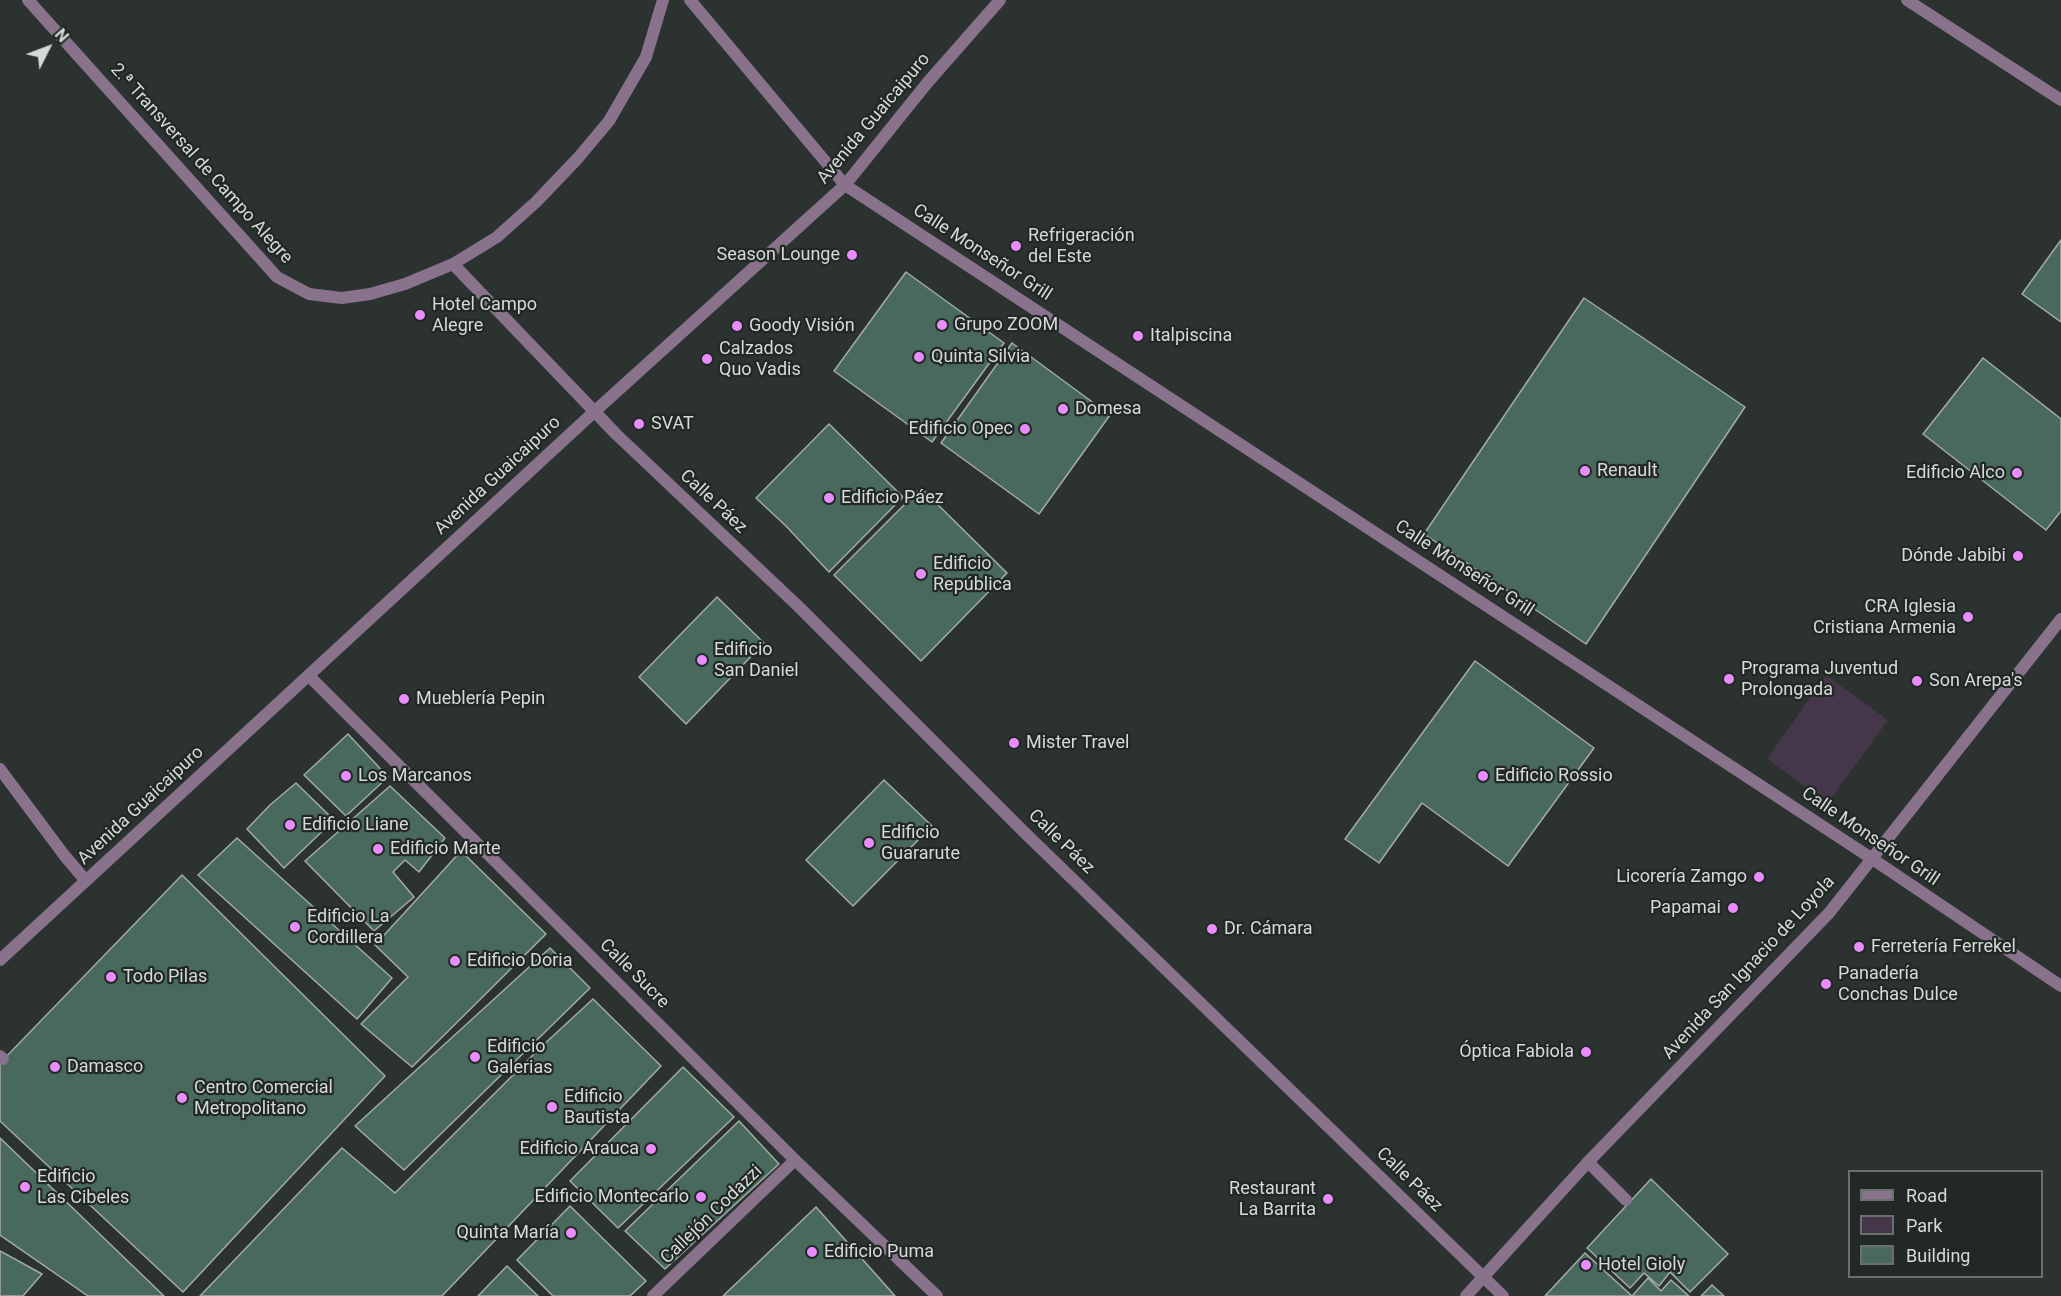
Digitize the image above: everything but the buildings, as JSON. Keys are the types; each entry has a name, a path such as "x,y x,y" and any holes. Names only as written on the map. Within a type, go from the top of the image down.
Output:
{"street":[{"name":"2.ª Transversal de Campo Alegre","path":"28,0 277,277 309,294 342,298 370,294 405,284 453,264 497,237 536,202 609,121 646,57 663,0"},
{"name":"Calle Monseñor Grill","path":"690,0 845,184 1871,858 2061,986"},
{"name":"Avenida Guaicaipuro","path":"0,960 594,412 845,184 928,82 1000,0"},
{"path":"1907,0 2061,100"},
{"path":"453,264 594,412"},
{"name":"Calle Páez","path":"594,412 799,607 1024,832 1503,1296"},
{"name":"Avenida San Ignacio de Loyola","path":"1466,1296 1588,1162 1829,913 2061,619"},
{"name":"Calle Sucre","path":"309,676 795,1160 937,1296"},
{"path":"0,769 64,855 86,880"},
{"name":"Callejón Codazzi","path":"653,1296 795,1160"},
{"path":"1588,1162 1626,1200"}],"green space":[{"path":"1826,675 1888,720 1828,803 1767,759"}],"place":[{"name":"Refrigeración del Este","path":"1016,246"},
{"name":"Season Lounge","path":"852,255"},
{"name":"Hotel Campo Alegre","path":"420,315"},
{"name":"Grupo ZOOM","path":"942,325"},
{"name":"Goody Visión","path":"737,326"},
{"name":"Italpiscina","path":"1138,336"},
{"name":"Quinta Silvia","path":"919,357"},
{"name":"Calzados Quo Vadis","path":"707,359"},
{"name":"Domesa","path":"1063,409"},
{"name":"SVAT","path":"639,424"},
{"name":"Edificio Opec","path":"1025,429"},
{"name":"Renault","path":"1585,471"},
{"name":"Edificio Alco","path":"2017,473"},
{"name":"Edificio Páez","path":"829,498"},
{"name":"Dónde Jabibi","path":"2018,556"},
{"name":"Edificio República","path":"921,574"},
{"name":"CRA Iglesia Cristiana Armenia","path":"1968,617"},
{"name":"Edificio San Daniel","path":"702,660"},
{"name":"Programa Juventud Prolongada","path":"1729,679"},
{"name":"Son Arepa's","path":"1917,681"},
{"name":"Mueblería Pepin","path":"404,699"},
{"name":"Mister Travel","path":"1014,743"},
{"name":"Los Marcanos","path":"346,776"},
{"name":"Edificio Rossio","path":"1483,776"},
{"name":"Edificio Liane","path":"290,825"},
{"name":"Edificio Guararute","path":"869,843"},
{"name":"Edificio Marte","path":"378,849"},
{"name":"Licorería Zamgo","path":"1759,877"},
{"name":"Papamai","path":"1733,908"},
{"name":"Edificio La Cordillera","path":"295,927"},
{"name":"Dr. Cámara","path":"1212,929"},
{"name":"Ferretería Ferrekel","path":"1859,947"},
{"name":"Edificio Doria","path":"455,961"},
{"name":"Todo Pilas","path":"111,977"},
{"name":"Panadería Conchas Dulce","path":"1826,984"},
{"name":"Óptica Fabiola","path":"1586,1052"},
{"name":"Edificio Galerias","path":"475,1057"},
{"name":"Damasco","path":"55,1067"},
{"name":"Centro Comercial Metropolitano","path":"182,1098"},
{"name":"Edificio Bautista","path":"552,1107"},
{"name":"Edificio Arauca","path":"651,1149"},
{"name":"Edificio Las Cibeles","path":"25,1187"},
{"name":"Edificio Montecarlo","path":"701,1197"},
{"name":"Restaurant La Barrita","path":"1328,1199"},
{"name":"Quinta María","path":"571,1233"},
{"name":"Edificio Puma","path":"812,1252"},
{"name":"Hotel Gioly","path":"1586,1265"}]}
